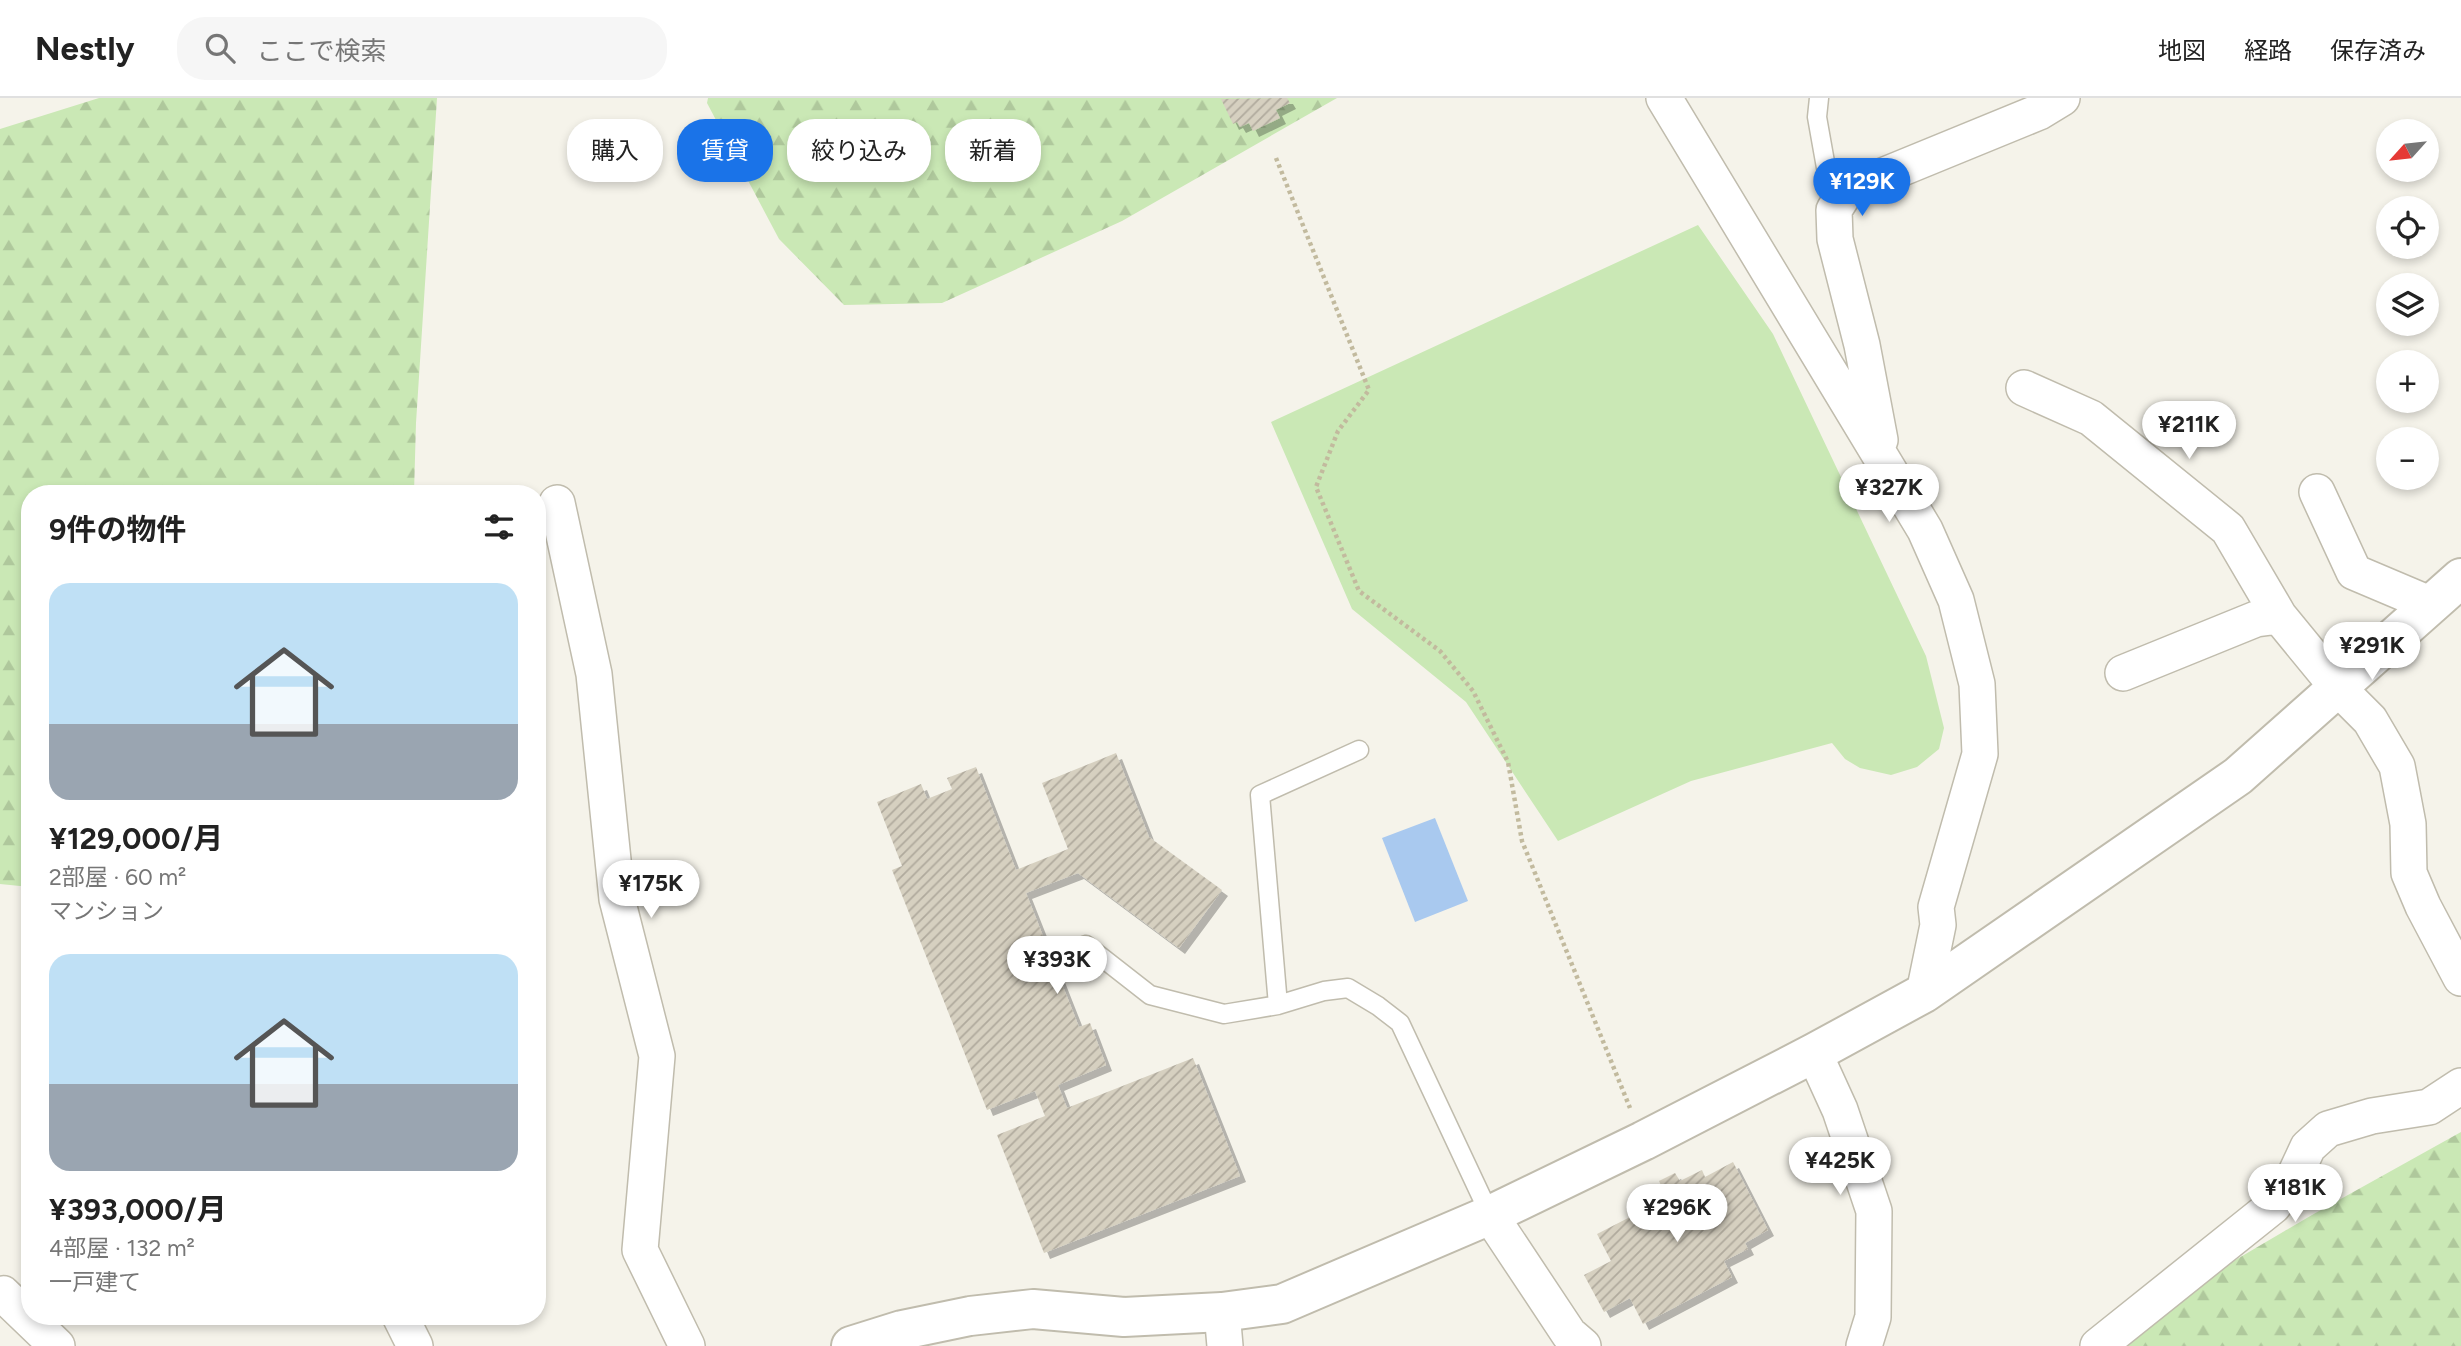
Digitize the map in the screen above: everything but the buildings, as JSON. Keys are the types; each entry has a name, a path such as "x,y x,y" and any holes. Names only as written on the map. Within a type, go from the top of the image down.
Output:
{"street":[{"path":"1664,98 1924,530 1956,600 1977,684 1980,754 1936,906 1938,925 1924,992"},
{"path":"1883,461 1862,345 1835,239 1834,210 1846,191 2039,112 2062,98"},
{"path":"2024,388 2091,418 2228,529 2279,616 2338,688 2370,720 2397,766 2408,824 2409,873 2461,978"},
{"path":"2317,492 2354,572 2432,605"},
{"path":"557,503 594,674 617,899 657,1056 640,1250 687,1346"},
{"path":"851,1346 918,1337 970,1316 1033,1309 1224,1329 1490,1215 1643,1141 1814,1053 1924,992 2238,776 2461,578"},
{"path":"2123,673 2256,619 2279,616"},
{"path":"1814,1053 1840,1110 1874,1211 1873,1317 1864,1346"},
{"path":"2098,1346 2273,1206 2294,1177 2308,1147 2328,1129 2372,1116 2429,1107 2461,1086"},
{"path":"1490,1215 1569,1334 1583,1346"},
{"path":"0,1295 3,1294 21,1311"},
{"path":"35,1325 57,1346"},
{"path":"404,1325 415,1346"}],"lane":[{"path":"1819,98 1817,117 1834,210"},
{"path":"1278,1006 1260,796 1359,750"},
{"path":"1086,945 1150,995 1224,1014 1278,1006 1324,991 1348,988 1378,1006 1400,1023 1490,1215"}],"path":[{"path":"1276,158 1369,390 1338,431 1316,487 1360,591 1440,651 1473,691 1508,762 1522,841 1643,1141"}],"green space":[{"path":"99,98 437,98 414,485 21,485 21,886 0,884 0,129"},
{"path":"708,98 1337,98 1122,221 942,303 844,305 779,239 749,182 773,182 773,119 715,119 707,103"},
{"path":"1698,225 1773,334 1926,656 1944,728 1939,749 1917,767 1891,775 1860,768 1845,759 1832,743 1691,781 1558,841 1466,702 1352,609 1271,422"},
{"path":"2461,1132 2461,1346 2089,1346 2312,1215"}],"water":[{"path":"1435,818 1468,901 1415,922 1382,838"}]}
